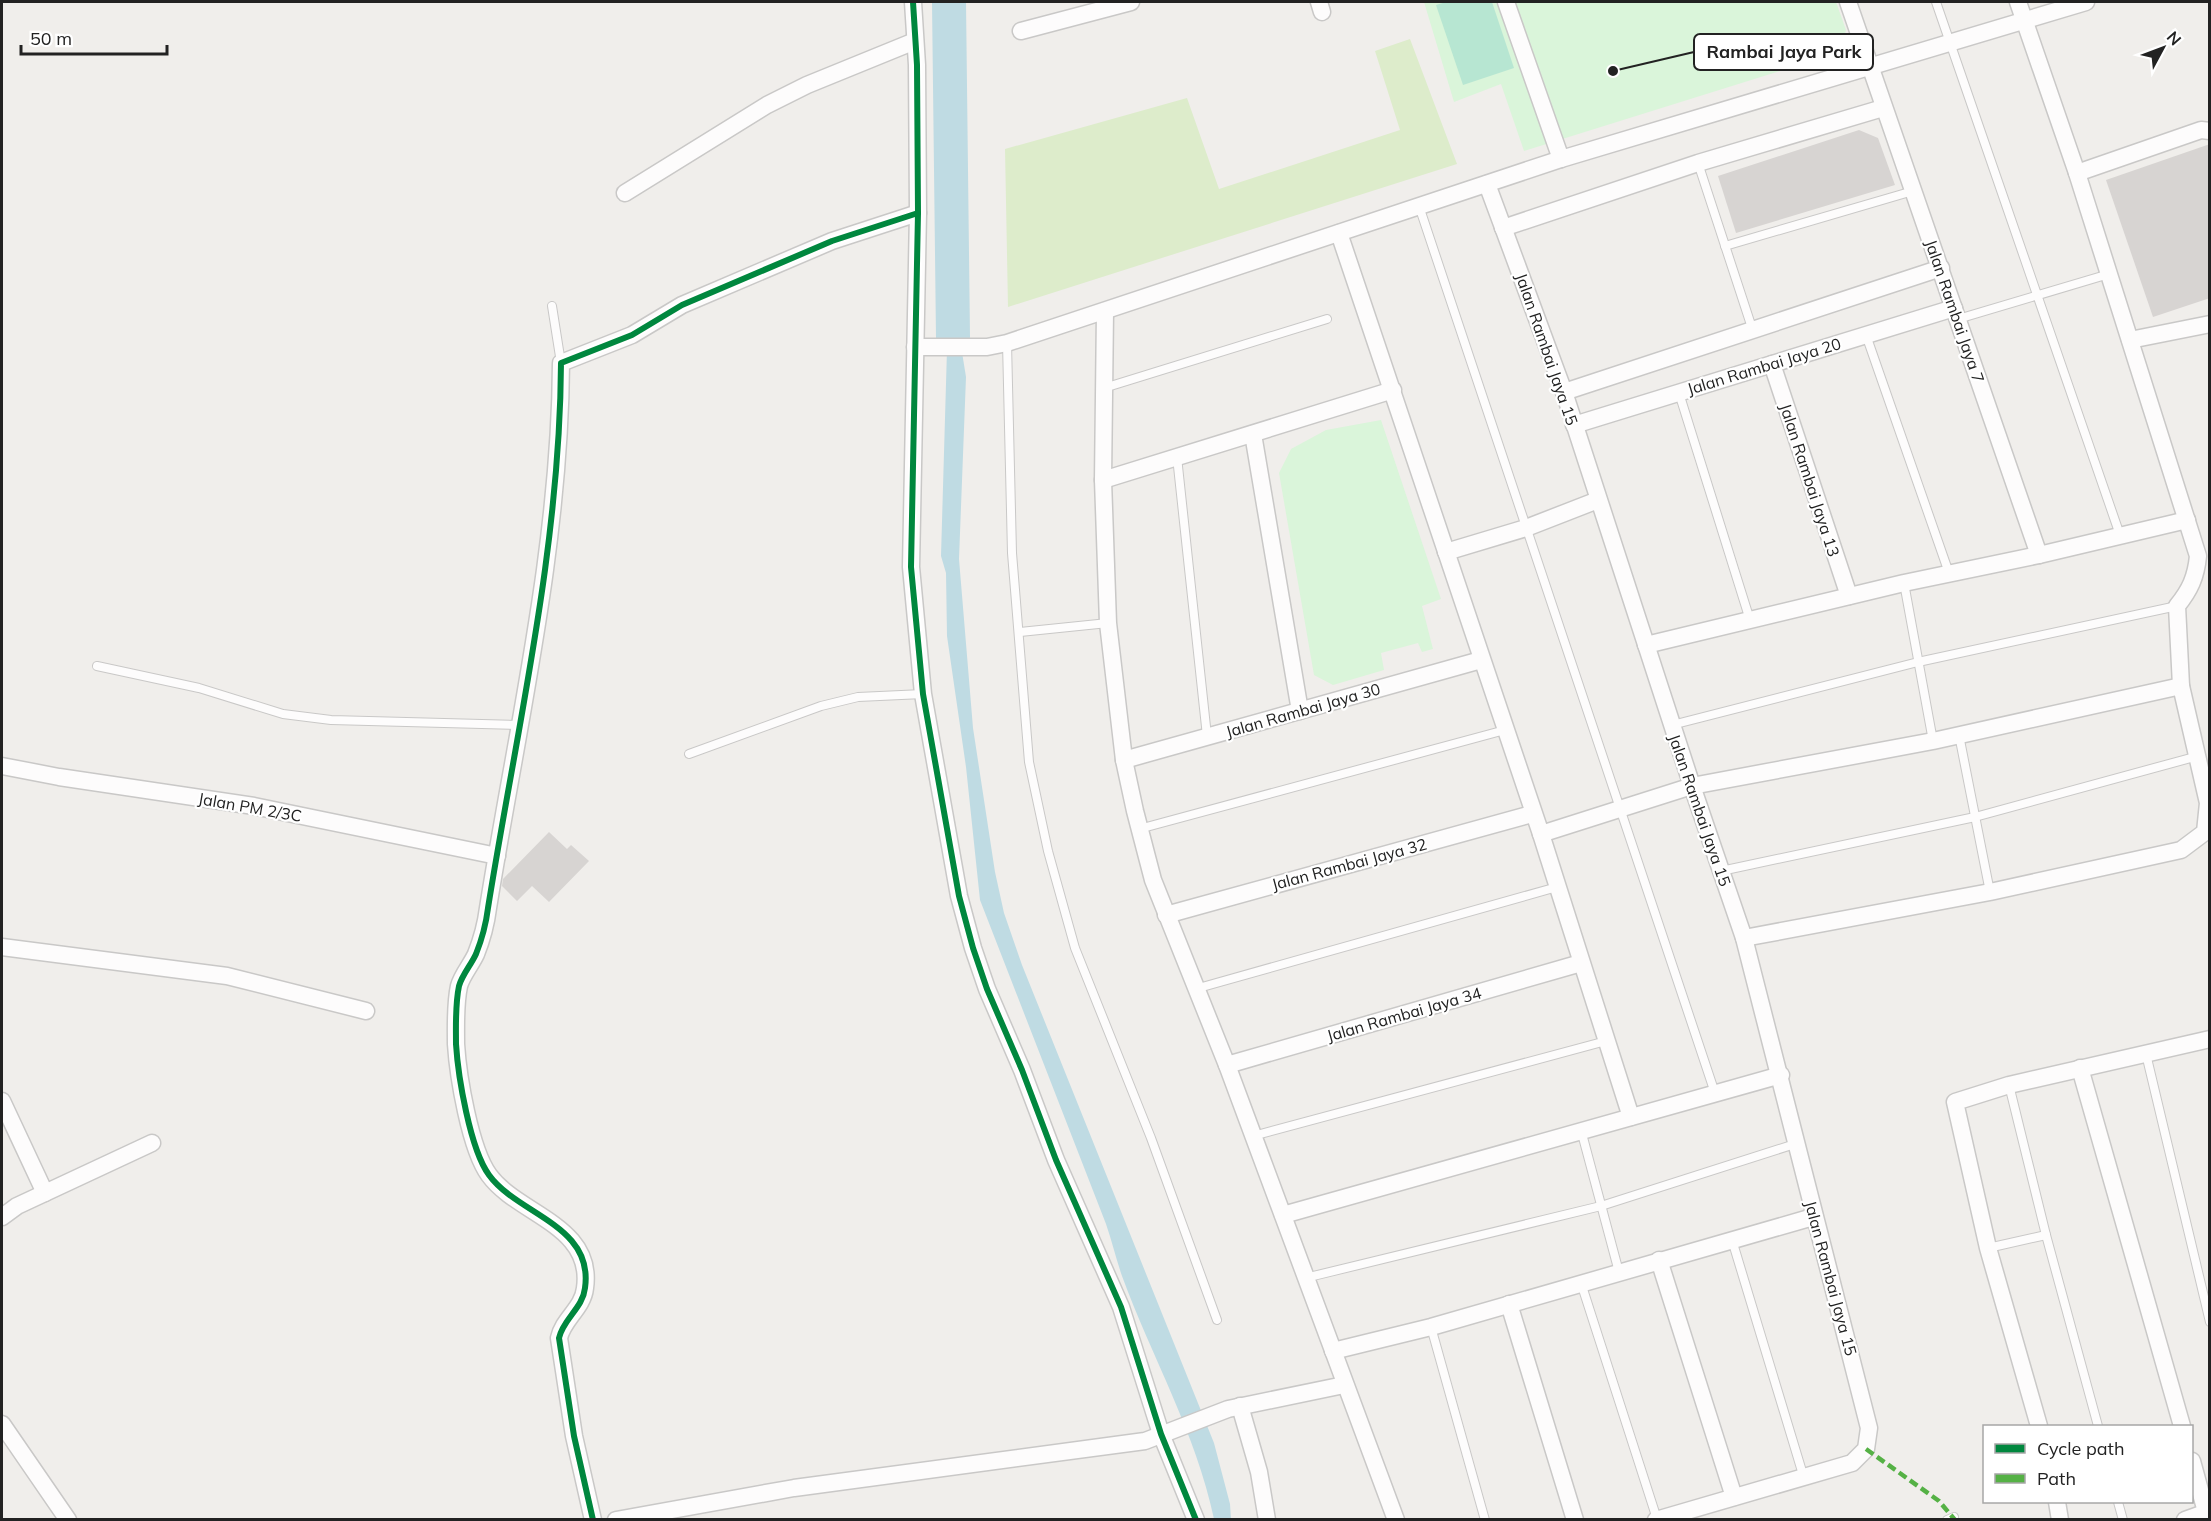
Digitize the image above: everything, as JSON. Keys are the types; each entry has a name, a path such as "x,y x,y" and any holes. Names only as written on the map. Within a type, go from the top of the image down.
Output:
{"street":[{"path":"913,2 923,347 916,427 911,567 923,694 959,896 973,948 1056,1160 1121,1307 1161,1434 1196,1520"},
{"path":"1021,31 1131,2"},
{"path":"1506,2 1561,159"},
{"name":"Jalan Rambai Jaya 7","path":"1848,2 2040,555"},
{"path":"1744,938 1990,892 2181,850 2205,832 2208,802 2181,686 2177,606 2189,591 2196,575 2198,556 2077,173 2019,2"},
{"path":"923,347 987,347 1007,343 1561,159 1949,41 2086,2"},
{"path":"625,193 767,105 807,85 915,41"},
{"path":"1503,228 1698,163 1883,108"},
{"path":"2077,173 2201,130 2210,131"},
{"name":"Jalan Rambai Jaya 15","path":"1487,184 1564,392 1720,871 1744,938 1781,1074 1813,1217 1854,1365 1869,1428 1866,1449 1852,1463 1804,1478"},
{"path":"593,1520 574,1436 559,1338 562,1326 580,1302 585,1288 584,1263 576,1245 563,1232 502,1190 479,1159 471,1134 456,1047 456,1006 460,984 476,955 485,929 521,725 549,544 560,407 561,363 632,335 682,305 811,250 918,213"},
{"path":"1340,233 1532,814 1541,834 1632,1117"},
{"path":"1564,392 1941,268"},
{"path":"1105,311 1103,480 1108,623 1124,760 1139,828 1153,880 1227,1065 1396,1520"},
{"name":"Jalan Rambai Jaya 20","path":"1574,425 1866,335 1956,314"},
{"path":"2130,340 2210,324"},
{"name":"Jalan Rambai Jaya 13","path":"1772,364 1849,596"},
{"path":"1103,480 1393,390"},
{"path":"1253,434 1300,711"},
{"path":"1446,552 1526,528 1598,500"},
{"path":"1646,645 1904,583 2040,555 2187,520"},
{"name":"Jalan Rambai Jaya 30","path":"1124,760 1481,660"},
{"path":"1541,834 1692,786 1933,741 2181,686"},
{"name":"Jalan PM 2/3C","path":"2,766 59,777 254,806 497,856"},
{"name":"Jalan Rambai Jaya 32","path":"1166,915 1532,814"},
{"path":"2,947 227,976 366,1011"},
{"name":"Jalan Rambai Jaya 34","path":"1227,1065 1581,963"},
{"path":"2039,1425 1988,1248 1955,1102 2009,1085 2210,1039"},
{"path":"2080,1068 2182,1425"},
{"path":"1283,1215 1781,1074"},
{"path":"2,1101 45,1193"},
{"path":"2,1217 17,1206 152,1143"},
{"path":"1333,1351 1431,1327 1813,1217"},
{"path":"1659,1260 1734,1497"},
{"path":"1509,1304 1575,1520"},
{"path":"616,1520 794,1488 1145,1441 1178,1426 1234,1407 1344,1385"},
{"path":"1234,1407 1259,1472 1267,1520"},
{"path":"2,1424 68,1520"},
{"path":"2185,1520 2208,1512 2193,1464"},
{"path":"1657,1519 1804,1478"},
{"path":"2057,1503 2060,1520"}],"lane":[{"path":"1936,2 2120,535"},
{"path":"1698,163 1753,331"},
{"path":"1725,246 1913,191"},
{"path":"1419,206 1715,1093"},
{"path":"1956,314 2036,296 2109,274"},
{"path":"552,306 561,363"},
{"path":"1104,388 1328,319"},
{"path":"1866,335 1949,573"},
{"path":"1007,343 1012,553 1029,762 1048,851 1072,937 1152,1138 1216,1320"},
{"path":"1679,393 1750,620"},
{"path":"1177,457 1207,736"},
{"path":"1904,583 1933,741"},
{"path":"1672,725 1918,662 2177,606"},
{"path":"1020,632 1108,623"},
{"path":"97,666 199,688 292,715 331,720 521,725"},
{"path":"689,754 820,706 858,697 923,694"},
{"path":"1139,828 1505,730"},
{"path":"1959,735 1990,892"},
{"path":"1720,871 1975,817 2198,756"},
{"path":"1195,989 1557,887"},
{"path":"1252,1136 1606,1041"},
{"path":"2146,1054 2210,1322"},
{"path":"2009,1085 2046,1235 2098,1425"},
{"path":"1581,1130 1619,1272"},
{"path":"1305,1278 1601,1206 1798,1143"},
{"path":"1988,1248 2046,1235"},
{"path":"1732,1240 1804,1478"},
{"path":"1581,1282 1657,1519"},
{"path":"1431,1327 1485,1520"},
{"path":"2118,1503 2123,1520"}],"green space":[{"path":"1424,2 1836,2 1846,30 1841,48 1825,57 1524,151 1501,84 1454,102"},
{"path":"1446,2 1492,2 1514,68 1463,85 1436,5"},
{"path":"1410,39 1457,164 1008,307 1005,149 1187,98 1219,189 1400,130 1375,51"},
{"path":"1381,420 1441,599 1422,606 1433,649 1422,652 1418,643 1381,653 1384,670 1333,685 1314,675 1279,473 1291,449 1326,430"}],"water":[{"path":"948,315 956,315 966,377 959,559 973,728 995,872 1004,913 1022,965 1214,1443 1230,1504 1231,1519 1214,1519 1206,1487 1185,1426 1122,1276 1106,1224 980,900 966,767 947,636 946,573 941,556"}],"building":[{"path":"1859,130 1878,138 1895,185 1736,233 1718,176"},
{"path":"2210,144 2210,298 2153,317 2106,180"},
{"path":"549,832 567,849 571,845 589,861 549,902 532,886 517,901 502,886 503,879"}],"waterway":[{"path":"949,2 953,337"}],"marked path":[{"path":"1866,1449 1939,1501 1955,1520"}],"cycle path":[{"path":"913,2 917,65 918,213 911,567 923,694 959,896 987,989 1022,1070 1056,1160 1121,1307 1161,1434 1196,1520"},
{"path":"593,1520 574,1436 559,1338 564,1325 581,1302 585,1288 585,1267 578,1249 566,1235 502,1189 482,1163 462,1093 456,1044 456,1008 459,986 476,954 485,926 535,637 553,501 559,432 561,363 632,335 682,305 832,241 918,213"}],"place":[{"name":"Rambai Jaya Park","path":"1613,71"}]}
